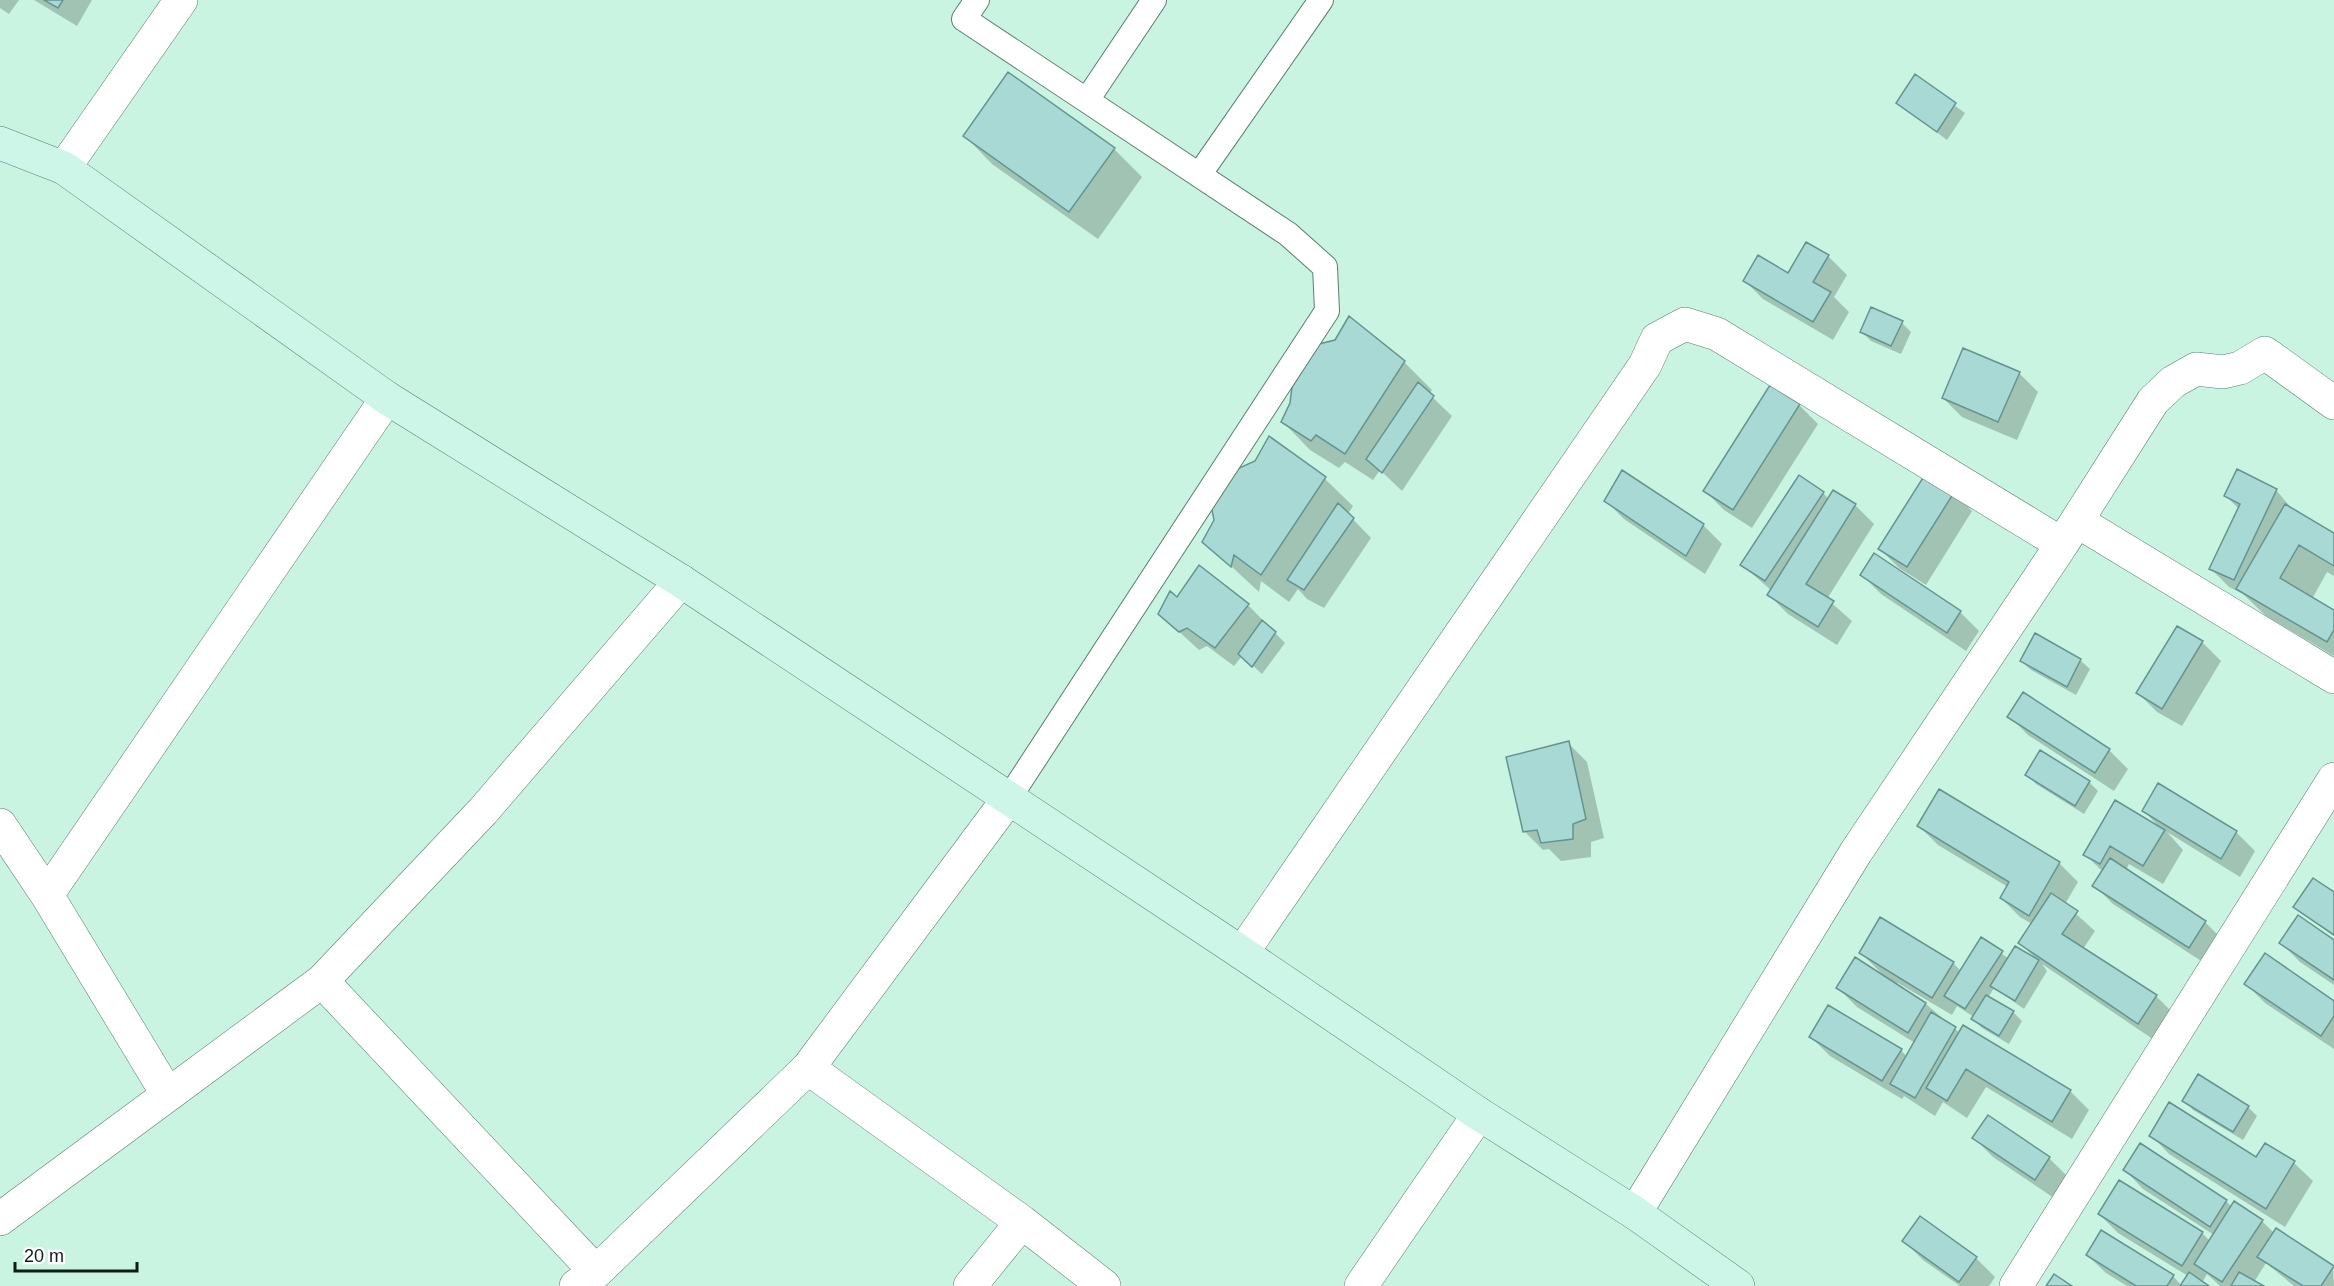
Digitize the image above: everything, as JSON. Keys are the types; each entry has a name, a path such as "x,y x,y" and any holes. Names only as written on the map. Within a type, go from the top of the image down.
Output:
{"street":[{"path":"64,168 181,0"},
{"path":"0,143 64,168 387,398 681,581 1242,952 1479,1114 1635,1213 1738,1286"},
{"path":"1242,952 1645,365 1657,339 1685,324 1717,334 2334,677"},
{"path":"1635,1213 1856,852 2070,532 2153,401 2174,382 2196,369 2223,372 2240,368 2265,354 2334,403"},
{"path":"47,895 387,398"},
{"path":"0,1220 322,981 483,811 681,581"},
{"path":"2016,1286 2334,779"},
{"path":"322,981 586,1279 808,1068 1008,798"},
{"path":"0,825 47,895 168,1095"},
{"path":"808,1068 1022,1222 1104,1286"},
{"path":"1361,1286 1479,1114"},
{"path":"970,1286 1022,1222"}],"lane":[{"path":"977,0 964,19 1288,234 1325,267 1327,311 1008,798"},
{"path":"1087,100 1154,0"},
{"path":"1199,175 1321,0"}],"building":[{"path":"44,0 63,0 58,8"},
{"path":"1008,72 1115,148 1069,212 963,136"},
{"path":"1915,74 1956,103 1937,132 1896,103"},
{"path":"1806,242 1829,255 1813,282 1831,292 1813,322 1743,281 1758,255 1788,273"},
{"path":"1871,307 1903,321 1891,346 1860,332"},
{"path":"1349,316 1405,361 1345,454 1316,435 1311,441 1281,422 1290,403 1292,387 1319,344 1335,340"},
{"path":"1963,348 2020,372 1998,422 1942,398"},
{"path":"1418,382 1434,396 1382,473 1366,459"},
{"path":"1770,385 1800,404 1733,510 1703,491"},
{"path":"1269,436 1326,477 1261,575 1234,555 1231,567 1202,542 1214,520 1211,505 1237,469 1255,461"},
{"path":"2237,469 2277,489 2234,580 2209,569 2240,504 2224,496"},
{"path":"1622,470 1704,524 1686,556 1604,501"},
{"path":"1926,473 1955,491 1907,567 1878,549"},
{"path":"1799,475 1824,492 1765,581 1740,565"},
{"path":"1833,490 1856,504 1806,584 1834,601 1818,627 1767,595"},
{"path":"1338,503 1354,518 1304,590 1287,580"},
{"path":"2285,504 2334,533 2334,566 2299,545 2280,578 2334,610 2334,630 2327,642 2236,589"},
{"path":"1874,553 1961,611 1947,633 1860,575"},
{"path":"1199,565 1249,604 1215,648 1187,628 1179,632 1158,614 1170,591 1177,597"},
{"path":"1262,620 1276,632 1252,667 1238,654"},
{"path":"2177,626 2203,641 2162,709 2136,693"},
{"path":"2035,633 2081,659 2067,687 2020,661"},
{"path":"2023,692 2110,749 2095,773 2007,717"},
{"path":"1569,741 1586,819 1573,824 1573,839 1541,843 1537,830 1523,832 1506,757"},
{"path":"2040,750 2090,781 2075,806 2025,775"},
{"path":"2158,783 2237,831 2221,859 2142,811"},
{"path":"1939,789 2060,862 2029,916 2000,898 2009,882 1917,826"},
{"path":"2115,800 2165,830 2143,866 2110,846 2100,864 2083,855"},
{"path":"2110,858 2206,921 2189,948 2092,886"},
{"path":"2313,878 2334,892 2334,935 2293,907"},
{"path":"2051,893 2078,911 2062,934 2157,995 2138,1024 2018,943"},
{"path":"2298,915 2334,940 2334,980 2279,943"},
{"path":"1880,917 1954,962 1932,998 1859,953"},
{"path":"1981,937 2003,951 1965,1009 1944,996"},
{"path":"2015,946 2039,960 2015,1001 1990,986"},
{"path":"2265,953 2334,1001 2334,1016 2321,1036 2244,984"},
{"path":"1855,957 1926,1003 1908,1033 1836,988"},
{"path":"1986,995 2014,1011 1999,1036 1971,1019"},
{"path":"1828,1005 1902,1049 1882,1081 1809,1037"},
{"path":"1931,1012 1956,1027 1915,1098 1890,1084"},
{"path":"1963,1025 2071,1090 2052,1122 1966,1069 1947,1101 1926,1088"},
{"path":"2198,1074 2249,1106 2233,1132 2182,1101"},
{"path":"2169,1102 2256,1157 2265,1143 2295,1161 2266,1209 2149,1136"},
{"path":"1988,1115 2050,1157 2035,1180 1972,1138"},
{"path":"2140,1143 2227,1200 2210,1227 2123,1170"},
{"path":"2119,1180 2203,1232 2182,1266 2098,1214"},
{"path":"2234,1201 2263,1220 2222,1282 2194,1264"},
{"path":"1920,1216 1977,1257 1959,1282 1902,1241"},
{"path":"2276,1228 2334,1266 2321,1286 2303,1286 2257,1257"},
{"path":"2101,1230 2174,1275 2167,1286 2136,1286 2086,1255"},
{"path":"2189,1272 2209,1286 2180,1286"},
{"path":"2239,1272 2264,1286 2231,1286"},
{"path":"2054,1274 2072,1286 2046,1286"}]}
